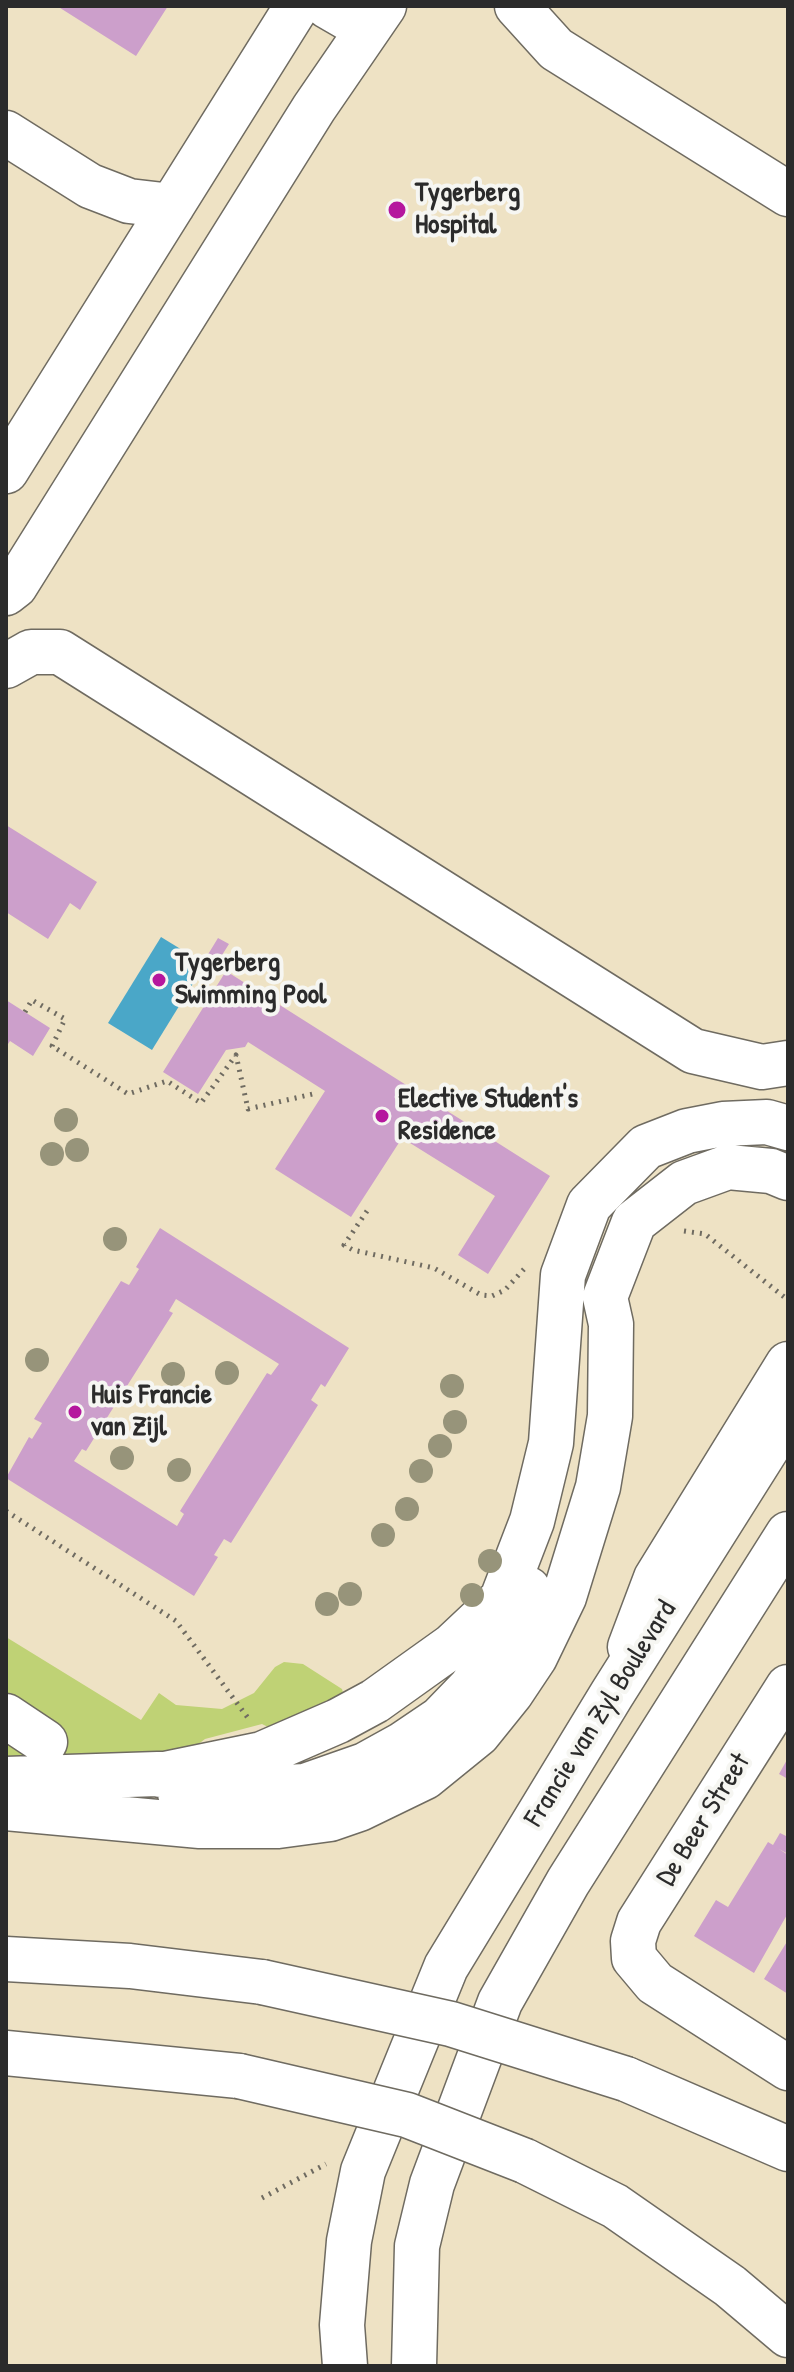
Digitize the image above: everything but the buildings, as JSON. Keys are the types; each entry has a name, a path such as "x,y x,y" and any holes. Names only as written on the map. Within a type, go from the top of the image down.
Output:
{"street":[{"path":"6,471 297,6"},
{"path":"6,593 15,586 374,17 327,6"},
{"path":"517,6 556,49 788,194"},
{"path":"6,133 90,186 129,201 172,206"},
{"path":"63,381 122,417"},
{"path":"6,666 31,652 60,652 693,1051 762,1067 788,1063"},
{"path":"6,1779 259,1770 353,1743 390,1723 457,1670 482,1637 502,1599 532,1521 551,1443 563,1275 589,1205 646,1147 687,1131 723,1124 767,1122 788,1128"},
{"path":"589,1205 622,1192 673,1158 699,1149 758,1144 788,1151"},
{"path":"6,1803 200,1826 278,1826 330,1819 384,1799 425,1777 478,1734 535,1657 564,1597 598,1487 610,1416 611,1324 606,1299 634,1222 684,1183 728,1167 771,1171 788,1178"},
{"path":"612,1694 656,1578 788,1364"},
{"name":"Francie van Zyl Boulevard","path":"345,2366 342,2325 349,2241 363,2171 446,1967 612,1694 788,1415"},
{"path":"414,2366 417,2246 432,2184 500,2002 568,1882 788,1534"},
{"name":"De Beer Street","path":"788,1687 639,1922 633,1941 634,1958 655,1983 788,2068"},
{"path":"6,1716 45,1742"},
{"path":"6,1959 130,1966 262,1982 451,2024 626,2079 788,2149"},
{"path":"6,2053 239,2076 407,2115 525,2161 615,2206 730,2286 788,2335"}],"path":[{"path":"25,1012 32,1000 65,1019 52,1046 128,1094 167,1081 201,1103 236,1055 248,1109 317,1093"},
{"path":"367,1211 344,1245 434,1268 481,1295 492,1296 505,1290 533,1258"},
{"path":"676,1230 705,1234 788,1300"},
{"path":"6,1511 176,1621 256,1728"},
{"path":"262,2198 334,2158"}],"green space":[{"path":"6,1637 141,1720 159,1693 176,1705 222,1709 254,1693 275,1667 284,1662 303,1664 342,1689 346,1703 284,1735 262,1724 205,1739 176,1761 6,1770"}],"water":[{"path":"161,937 205,964 152,1050 108,1023"}],"place":[{"name":"Tygerberg Hospital","path":"397,210"},
{"name":"Tygerberg Swimming Pool","path":"159,980"},
{"name":"Elective Student's Residence","path":"382,1116"},
{"name":"Huis Francie van Zijl","path":"75,1412"}]}
